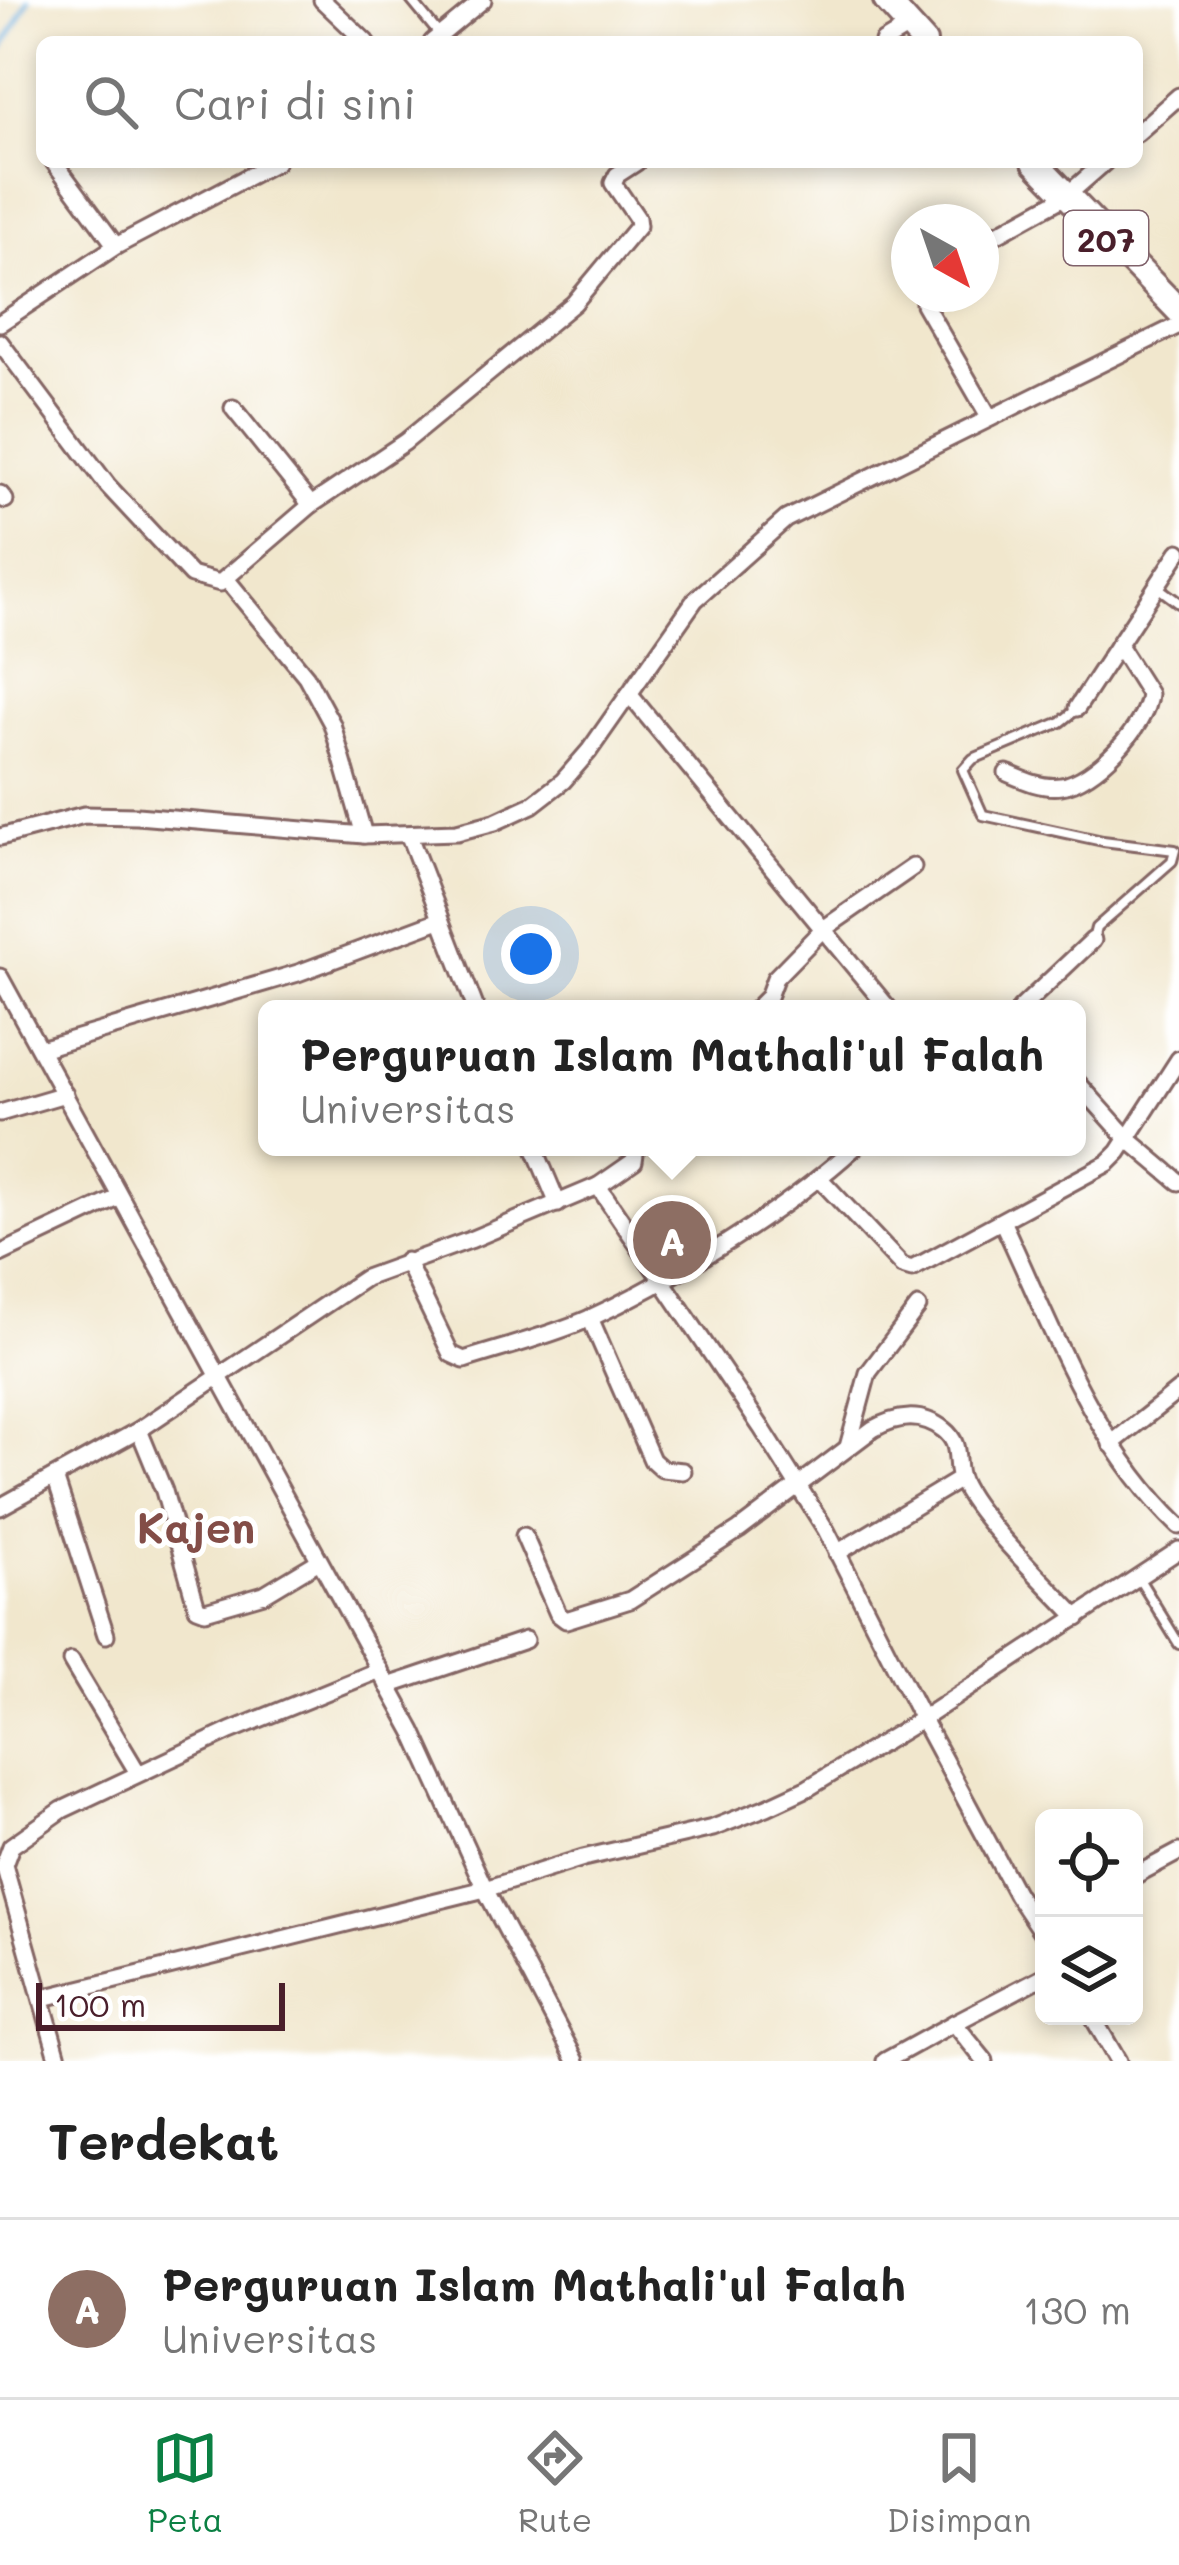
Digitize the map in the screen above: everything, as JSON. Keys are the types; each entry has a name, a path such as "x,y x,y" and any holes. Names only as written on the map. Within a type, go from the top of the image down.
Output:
{"main road":[{"path":"886,0 917,34"},
{"name":"207","path":"1040,168 1175,300"}],"street":[{"path":"322,0 359,36"},
{"path":"438,36 483,0"},
{"path":"1143,128 1179,96"},
{"path":"58,168 116,246"},
{"path":"0,323 116,246 263,168"},
{"path":"0,342 108,486 191,575 214,583 227,580 310,505 405,442 574,303 638,226 613,183 628,168"},
{"path":"999,233 1066,196 1098,168"},
{"path":"928,312 990,418"},
{"path":"2,832 84,815 409,836 457,832 495,822 532,805 576,766 695,600 786,519 1179,325"},
{"path":"232,408 310,505"},
{"path":"1077,709 1179,552"},
{"path":"227,580 306,676 332,724 364,835"},
{"path":"1007,773 1043,785 1066,786 1093,770 1127,739 1145,714 1149,694 1118,645"},
{"path":"628,694 881,1000"},
{"path":"409,836 472,1000"},
{"path":"765,1000 775,978 822,930 913,867"},
{"path":"40,1049 298,973 440,920"},
{"path":"1030,1000 1093,940"},
{"path":"0,977 384,1678 485,1888 576,2061"},
{"path":"820,1180 904,1269 912,1269 1094,1173 1119,1152 1179,1059"},
{"path":"1086,1092 1128,1139 1179,1182"},
{"path":"0,1113 65,1094"},
{"path":"538,1156 558,1204"},
{"path":"0,1507 219,1380 365,1278 598,1186 635,1156"},
{"path":"406,1261 459,1360 590,1318 661,1282 820,1180 845,1156"},
{"path":"598,1186 797,1484 922,1719 1036,1917"},
{"path":"0,1254 118,1198"},
{"path":"1002,1221 1111,1444 1179,1526"},
{"path":"848,1447 868,1373 918,1307"},
{"path":"590,1318 652,1460 662,1468 683,1471"},
{"path":"1111,1444 1179,1390"},
{"path":"524,1537 558,1614 566,1620 630,1600 739,1530 848,1447 897,1418 924,1419 953,1439 960,1479 994,1526 1078,1618"},
{"path":"139,1430 164,1491 196,1608 205,1611 264,1594 319,1561"},
{"path":"56,1477 106,1635"},
{"path":"837,1553 960,1479"},
{"path":"43,1998 713,1828 808,1788 1179,1550"},
{"path":"59,2061 2,1866 11,1846 27,1831 138,1773 384,1678 525,1640"},
{"path":"71,1661 138,1773"},
{"path":"1143,1871 1179,1852"},
{"path":"885,2061 1035,1981"},
{"path":"954,2023 985,2061"},
{"path":"1097,2025 1118,2061"}],"lane":[{"path":"411,0 435,36"},
{"path":"1156,586 1179,603"},
{"path":"1077,709 1061,722 973,759 963,770 976,806 987,817 1175,850 1172,861 1096,928 1093,940"},
{"path":"1138,1577 1179,1644"}],"waterway":[{"path":"0,53 29,0"}],"place":[{"name":"Perguruan Islam Mathali'ul Falah","path":"672,1240"}],"district":[{"name":"Kajen","path":"196,1526"}]}
